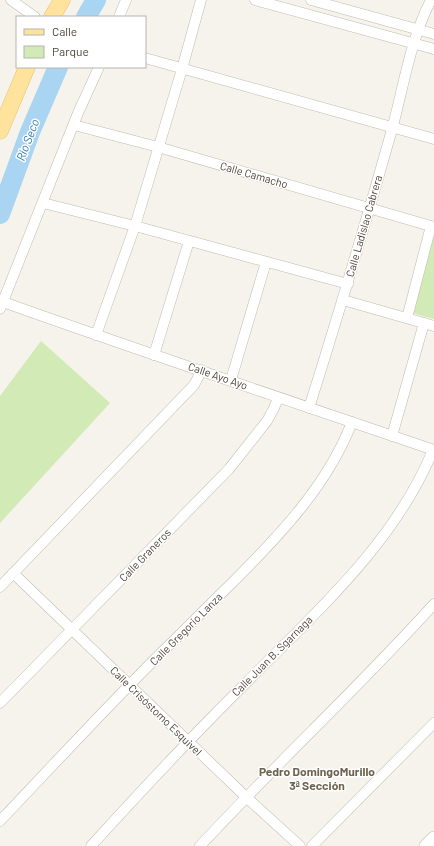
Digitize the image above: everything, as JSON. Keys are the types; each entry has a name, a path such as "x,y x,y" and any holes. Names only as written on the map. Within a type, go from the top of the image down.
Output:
{"main road":[{"path":"53,16 62,0"},
{"path":"0,131 4,110 26,68"}],"street":[{"path":"12,0 34,16"},
{"path":"120,16 126,0"},
{"path":"96,335 135,226 201,0"},
{"path":"255,0 434,49"},
{"path":"311,0 342,4 434,34"},
{"name":"Calle Ladislao Cabrera","path":"309,408 370,208 418,30 431,0"},
{"path":"146,58 434,139"},
{"path":"1,305 78,113 99,68"},
{"name":"Calle Camacho","path":"74,125 158,147 432,227"},
{"path":"43,203 135,226 348,284"},
{"path":"407,318 432,227"},
{"path":"154,355 189,241"},
{"path":"231,380 266,262"},
{"path":"343,300 429,325 392,436"},
{"name":"Calle Ayo Ayo","path":"1,305 202,370 278,398 434,450"},
{"path":"0,587 194,385 202,370"},
{"name":"Calle Graneros","path":"0,703 229,469 267,421 278,398"},
{"name":"Calle Gregorio Lanza","path":"0,821 129,686 267,548 305,503 332,462 346,437 352,422"},
{"name":"Calle Juan B. Sgarnaga","path":"90,846 188,741 349,578 383,537 403,507 427,466 434,450"},
{"name":"Calle Crisóstomo Esquivel","path":"13,573 129,686 300,846"},
{"path":"200,846 246,797 405,636 434,604"},
{"path":"318,844 434,723"},
{"path":"426,846 434,838"}],"green space":[{"path":"434,235 434,319 412,313"},
{"path":"41,341 110,403 0,523 0,396"}],"waterway":[{"name":"Río Seco","path":"87,16 96,0"},
{"name":"Río Seco","path":"0,214 30,132 58,68"}],"district":[{"name":"Pedro DomingoMurillo 3ª Sección","path":"317,779"}]}
